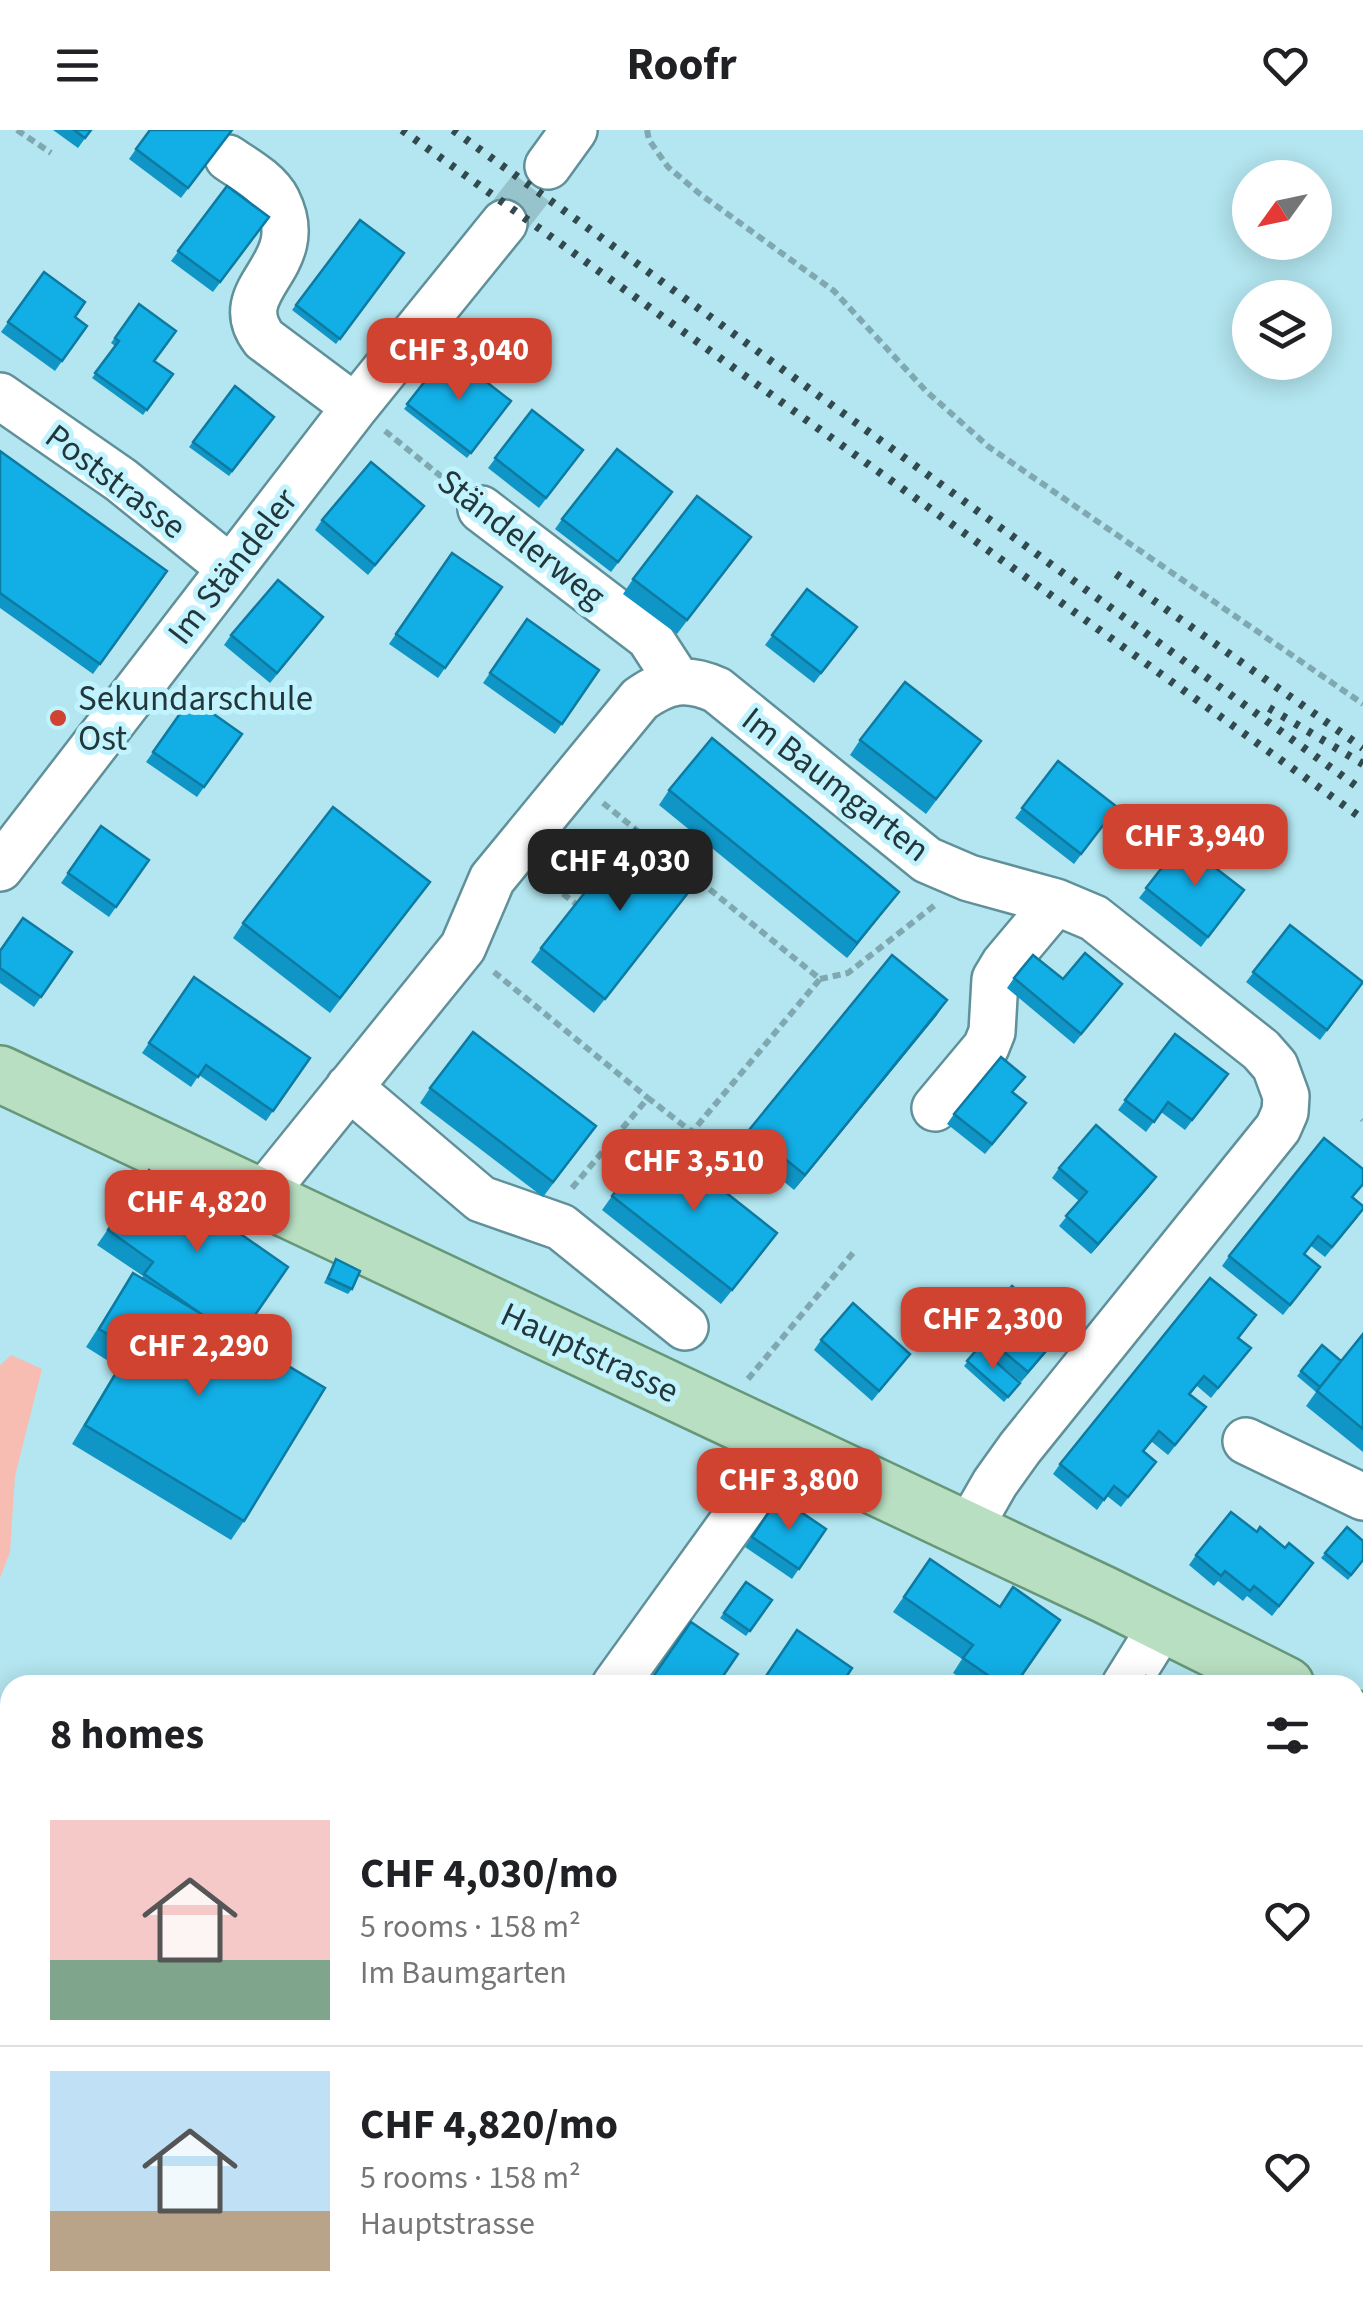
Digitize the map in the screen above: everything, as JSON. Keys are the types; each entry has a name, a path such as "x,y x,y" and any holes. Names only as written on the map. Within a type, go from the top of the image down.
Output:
{"main road":[{"name":"Hauptstrasse","path":"0,1074 968,1530 1266,1675"}],"street":[{"path":"228,158 266,186 277,200 284,235 303,247 252,304 256,327 264,339 355,407"},
{"name":"Im Ständeler","path":"0,868 355,407 504,223"},
{"name":"Poststrasse","path":"0,396 121,480 230,568"},
{"name":"Ständelerweg","path":"481,509 649,636 677,680"},
{"path":"261,1197 463,946 492,879 640,699 658,686 677,680"},
{"name":"Im Baumgarten","path":"677,680 698,682 716,690 928,860 969,878 1056,902 1094,918 1261,1050 1283,1081 1285,1112 1278,1128 1020,1448 968,1530"},
{"path":"935,1108 986,1047 992,1032 995,979 1056,902"},
{"path":"349,1088 481,1200 561,1227 685,1327"},
{"path":"1246,1441 1363,1497"},
{"path":"622,1675 788,1445"},
{"path":"1131,1675 1163,1624"}],"path":[{"path":"17,130 51,153"},
{"path":"647,130 649,140 668,167 834,291 926,391 989,446 1363,704"},
{"name":"Ständelerweg","path":"355,407 481,509"},
{"path":"574,780 666,854"},
{"path":"682,867 820,979"},
{"path":"463,946 692,1132 820,979 848,973 969,878"},
{"path":"546,1219 648,1098"},
{"path":"738,1391 853,1253"}],"shaded area":[{"path":"11,1355 42,1369 15,1476 10,1552 0,1578 0,1365"}],"building":[{"path":"74,130 91,130 85,138"},
{"path":"150,130 232,130 188,188 136,149"},
{"path":"227,186 269,217 220,282 178,251"},
{"path":"360,220 404,253 340,339 296,305"},
{"path":"44,272 85,302 75,317 87,326 62,361 8,322"},
{"path":"139,304 176,331 154,361 173,374 147,410 95,373 119,341 115,338"},
{"path":"448,352 511,401 471,453 407,404"},
{"path":"235,386 274,417 232,471 193,442"},
{"path":"532,410 583,450 546,498 495,458"},
{"path":"617,449 672,492 618,562 562,519"},
{"path":"0,451 167,571 100,664 0,593"},
{"path":"371,462 424,506 375,565 322,520"},
{"path":"697,496 751,537 687,620 633,579"},
{"path":"452,553 502,587 445,668 396,634"},
{"path":"278,580 323,617 277,673 231,635"},
{"path":"807,589 857,627 821,673 772,635"},
{"path":"527,619 599,670 562,724 490,673"},
{"path":"905,682 981,741 936,799 860,740"},
{"path":"191,698 242,734 204,787 153,752"},
{"path":"712,738 899,892 857,943 669,790"},
{"path":"1058,761 1117,807 1081,854 1022,808"},
{"path":"333,807 430,882 340,998 243,923"},
{"path":"101,826 149,860 116,907 68,873"},
{"path":"635,829 698,880 605,999 541,948"},
{"path":"1182,842 1244,890 1208,937 1146,888"},
{"path":"23,918 72,952 41,997 0,968 0,951"},
{"path":"1290,925 1363,982 1327,1030 1253,972"},
{"path":"1085,953 1122,984 1081,1034 1014,978 1033,955 1063,979"},
{"path":"892,955 947,1000 805,1175 749,1130"},
{"path":"194,977 310,1058 273,1111 206,1065 198,1077 149,1043"},
{"path":"473,1032 596,1126 553,1182 430,1088"},
{"path":"1175,1034 1228,1074 1192,1120 1168,1102 1154,1122 1125,1100"},
{"path":"1001,1057 1025,1077 1012,1092 1026,1103 992,1144 954,1114"},
{"path":"1096,1125 1156,1177 1098,1244 1066,1216 1087,1192 1059,1168"},
{"path":"657,1138 777,1233 732,1290 612,1196"},
{"path":"1324,1138 1363,1169 1363,1184 1352,1197 1363,1209 1332,1247 1318,1236 1304,1254 1320,1267 1290,1305 1229,1256"},
{"path":"149,1170 288,1267 240,1337 144,1274 153,1262 108,1230"},
{"path":"336,1259 360,1271 352,1289 328,1278"},
{"path":"133,1273 325,1388 244,1521 85,1425 131,1348 99,1329"},
{"path":"1210,1278 1256,1315 1238,1338 1251,1348 1218,1388 1204,1376 1189,1394 1206,1407 1175,1445 1159,1431 1143,1451 1156,1462 1128,1497 1114,1486 1104,1500 1060,1464"},
{"path":"1012,1286 1063,1331 1028,1372 976,1328"},
{"path":"853,1303 910,1354 879,1391 821,1340"},
{"path":"1363,1334 1363,1429 1317,1391"},
{"path":"1322,1345 1341,1361 1320,1387 1301,1371"},
{"path":"979,1347 1020,1383 1008,1397 967,1361"},
{"path":"779,1497 826,1529 799,1569 752,1537"},
{"path":"1231,1512 1257,1532 1260,1527 1285,1548 1289,1543 1313,1563 1279,1606 1254,1586 1250,1591 1225,1571 1221,1576 1196,1555"},
{"path":"1347,1527 1363,1541 1363,1560 1351,1575 1325,1553"},
{"path":"930,1559 1000,1607 1013,1587 1060,1620 1022,1675 988,1675 963,1658 973,1645 904,1597"},
{"path":"746,1582 772,1600 750,1631 724,1613"},
{"path":"691,1622 738,1654 724,1675 654,1675"},
{"path":"797,1630 852,1668 847,1675 767,1675"}],"tunnel":[{"path":"504,223 548,166"}],"railway":[{"path":"402,130 1363,819"},
{"path":"453,130 1363,791"},
{"path":"1116,574 1363,748"},
{"path":"1269,708 1363,764"}],"place":[{"name":"Sekundarschule Ost","path":"58,718"}]}
